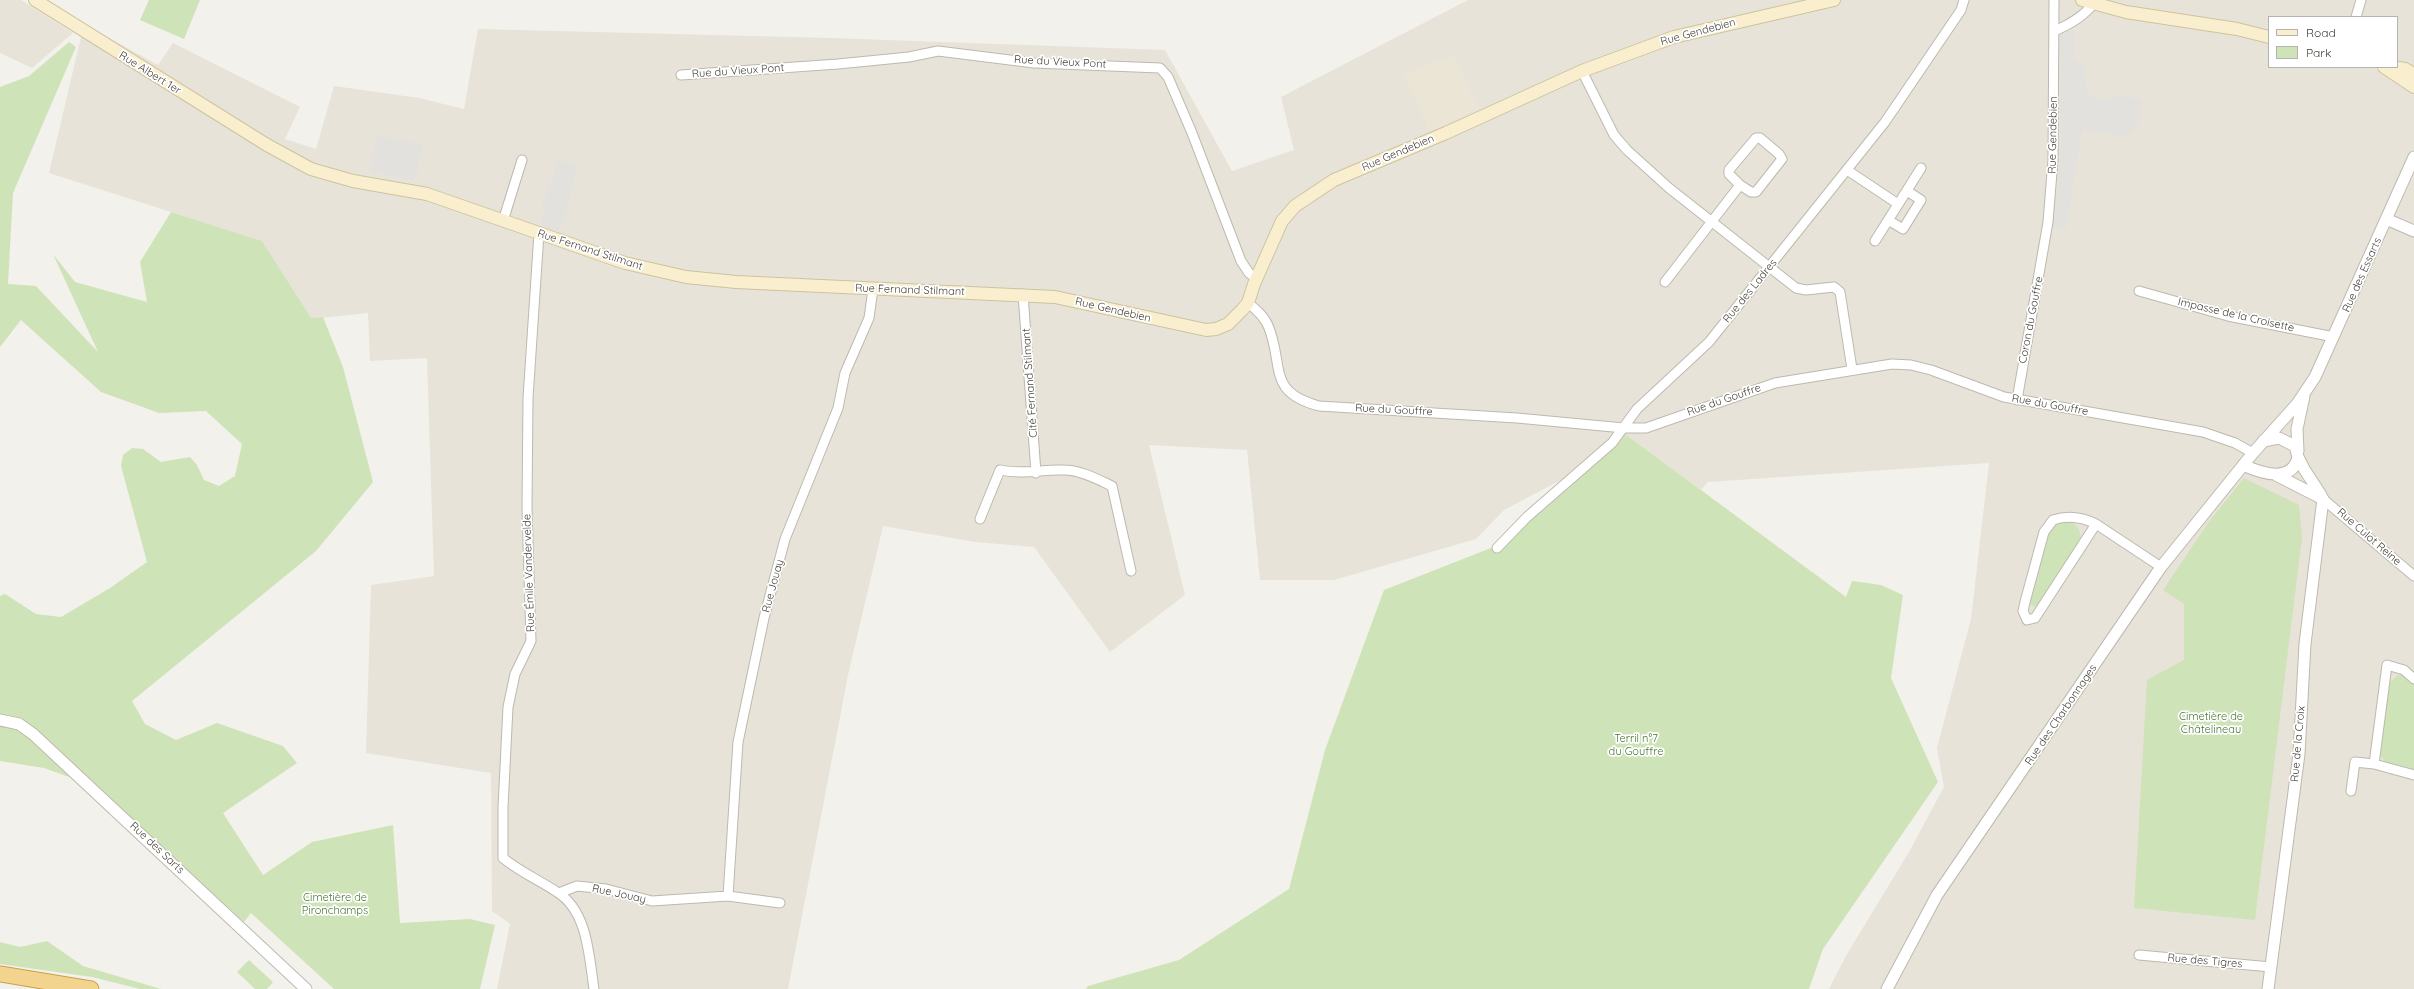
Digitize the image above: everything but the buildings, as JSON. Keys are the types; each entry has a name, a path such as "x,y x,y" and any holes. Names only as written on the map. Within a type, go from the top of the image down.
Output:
{"highway":[{"path":"0,974 91,989"}],"main road":[{"name":"Rue Albert 1er","path":"35,0 267,145"},
{"name":"Rue Gendebien","path":"1023,294 1055,297 1206,330 1216,329 1228,324 1248,303 1256,278 1282,221 1295,206 1334,180 1453,130 1582,71 1674,37 1834,0"},
{"path":"2082,0 2126,12 2237,29 2268,37"},
{"path":"2386,68 2414,87"},
{"path":"2398,68 2405,69 2414,74"},
{"name":"Rue Fernand Stilmant","path":"267,145 311,169 353,181 427,194 625,263 686,277 736,282 873,289 1023,294"}],"street":[{"name":"Rue des Ladres","path":"1497,548 1527,517 1612,443 1637,409 1709,342 1885,122 1961,10 1964,0"},
{"name":"Rue Gendebien","path":"2046,240 2053,160 2054,0"},
{"path":"2356,16 2361,0"},
{"path":"2054,30 2065,27 2089,10 2094,3"},
{"name":"Rue du Vieux Pont","path":"681,75 838,64 909,57 938,51 1034,63 1160,68 1168,77 1192,133 1241,261 1249,274 1256,278"},
{"path":"1582,71 1618,140 1669,188 1796,288 1806,290 1834,287 1840,292 1852,369"},
{"path":"1756,138 1760,138 1779,154 1782,159 1756,192 1751,192 1740,185 1729,174 1729,170 1756,138"},
{"name":"Rue des Essarts","path":"2263,441 2315,377 2414,157"},
{"path":"503,221 522,160"},
{"path":"1875,241 1921,168"},
{"path":"1847,170 1898,204"},
{"path":"1665,282 1740,185"},
{"path":"1888,220 1904,229 1922,200 1907,190"},
{"path":"2386,219 2414,230"},
{"name":"Rue Émile Vandervelde","path":"539,233 528,398 527,508 531,641 515,674 508,707 502,806 503,858 519,871 559,893 573,908 585,932 594,989"},
{"name":"Coron du Gouffre","path":"2017,400 2046,240"},
{"name":"Rue Jouay","path":"728,896 738,742 764,618 785,539 838,408 844,373 869,318 873,289"},
{"name":"Impasse de la Croisette","path":"2138,291 2228,316 2334,337"},
{"name":"Cité Fernand Stilmant","path":"1023,294 1036,473"},
{"name":"Rue du Gouffre","path":"1248,303 1259,312 1270,328 1283,385 1297,398 1308,403 1331,407 1518,418 1624,428 1646,428 1775,383 1852,369 1892,364 1911,365 1931,370 1993,394 2017,400 2203,432 2235,443 2253,453"},
{"path":"2276,475 2291,470 2298,454 2297,429 2305,391"},
{"path":"2263,441 2282,439 2292,443 2306,474 2323,499"},
{"name":"Rue des Charbonnages","path":"1887,989 1937,894 2161,567 2263,441"},
{"path":"2243,465 2276,475 2323,499"},
{"path":"980,519 1000,470 1036,473 1066,470 1102,481 1112,486 1131,571"},
{"name":"Rue Culot Reine","path":"2323,499 2414,576"},
{"name":"Rue de la Croix","path":"2268,989 2299,754 2305,644 2323,499"},
{"path":"2096,524 2035,618 2027,620 2023,611 2049,524 2061,518 2072,517 2087,519 2096,524 2161,567"},
{"path":"2374,764 2387,665 2404,670 2414,679"},
{"name":"Rue des Sarts","path":"0,720 19,724 33,734 306,989"},
{"path":"2350,791 2355,762 2374,764 2414,775"},
{"name":"Rue Jouay","path":"559,893 577,886 606,889 652,901 728,896 780,903"},
{"name":"Rue des Tigres","path":"2139,955 2271,967"}],"shaded area":[{"path":"0,0 21,0 73,33 32,68 0,53"},
{"path":"1468,0 2414,0 2414,989 1829,989 1847,954 1909,852 1944,787 1937,748 1971,619 1989,463 1708,482 1701,490 1625,434 1601,459 1504,510 1476,539 1334,580 1260,580 1247,450 1149,445 1185,595 1110,652 1034,547 975,542 883,526 848,675 788,989 497,989 510,924 492,911 491,773 366,753 371,585 434,576 427,358 370,361 368,313 311,319 262,241 49,173 84,24 158,65 173,43 300,107 285,139 316,149 334,86 419,98 464,109 478,29 831,38 1165,50 1232,171 1294,150 1281,97"},
{"path":"2074,31 2075,60 2083,63 2087,93 2098,99 2113,99 2115,94 2140,99 2140,119 2128,137 2082,129 2066,229 2053,227 2061,153 2060,32"},
{"path":"1454,54 1479,109 1429,131 1404,75"},
{"path":"377,135 423,145 415,181 370,172"},
{"path":"559,160 577,165 568,208 558,232 540,225 545,210 541,208"}],"green space":[{"path":"149,0 200,0 184,39 140,20"},
{"name":"Cimetière de Pironchamps","path":"69,42 76,47 13,193 8,284 36,286 98,352 53,254 75,282 147,302 140,262 171,212 262,241 311,318 323,317 343,367 373,482 316,551 132,701 145,724 176,740 217,723 283,746 297,763 223,813 263,875 312,842 393,825 400,923 470,919 495,925 480,989 334,989 251,913 244,922 97,787 44,768 0,761 0,596 5,594 36,614 61,617 110,588 147,562 121,466 123,455 132,448 143,449 161,462 190,457 197,465 204,480 219,486 235,476 242,444 206,411 159,413 101,392 21,320 0,347 0,87 29,76"},
{"name":"Terril n°7 du Gouffre","path":"1625,434 1846,597 1852,581 1881,585 1903,595 1891,678 1938,782 1823,949 1809,989 1086,989 1088,986 1179,960 1289,889 1325,750 1384,590 1491,548"},
{"name":"Cimetière de Châtelineau","path":"2244,478 2299,505 2302,537 2255,920 2134,908 2147,680 2184,660 2184,604 2163,590 2208,523"},
{"path":"2059,521 2075,524 2079,530 2081,539 2037,606 2032,606 2030,604 2044,546 2053,526"},
{"path":"2398,675 2404,675 2414,683 2414,770 2387,764 2380,755 2387,685"},
{"path":"47,941 83,966 161,989 140,989 92,977 0,964 0,942 20,947"},
{"path":"249,960 273,982 267,989 255,989 237,972"}]}
